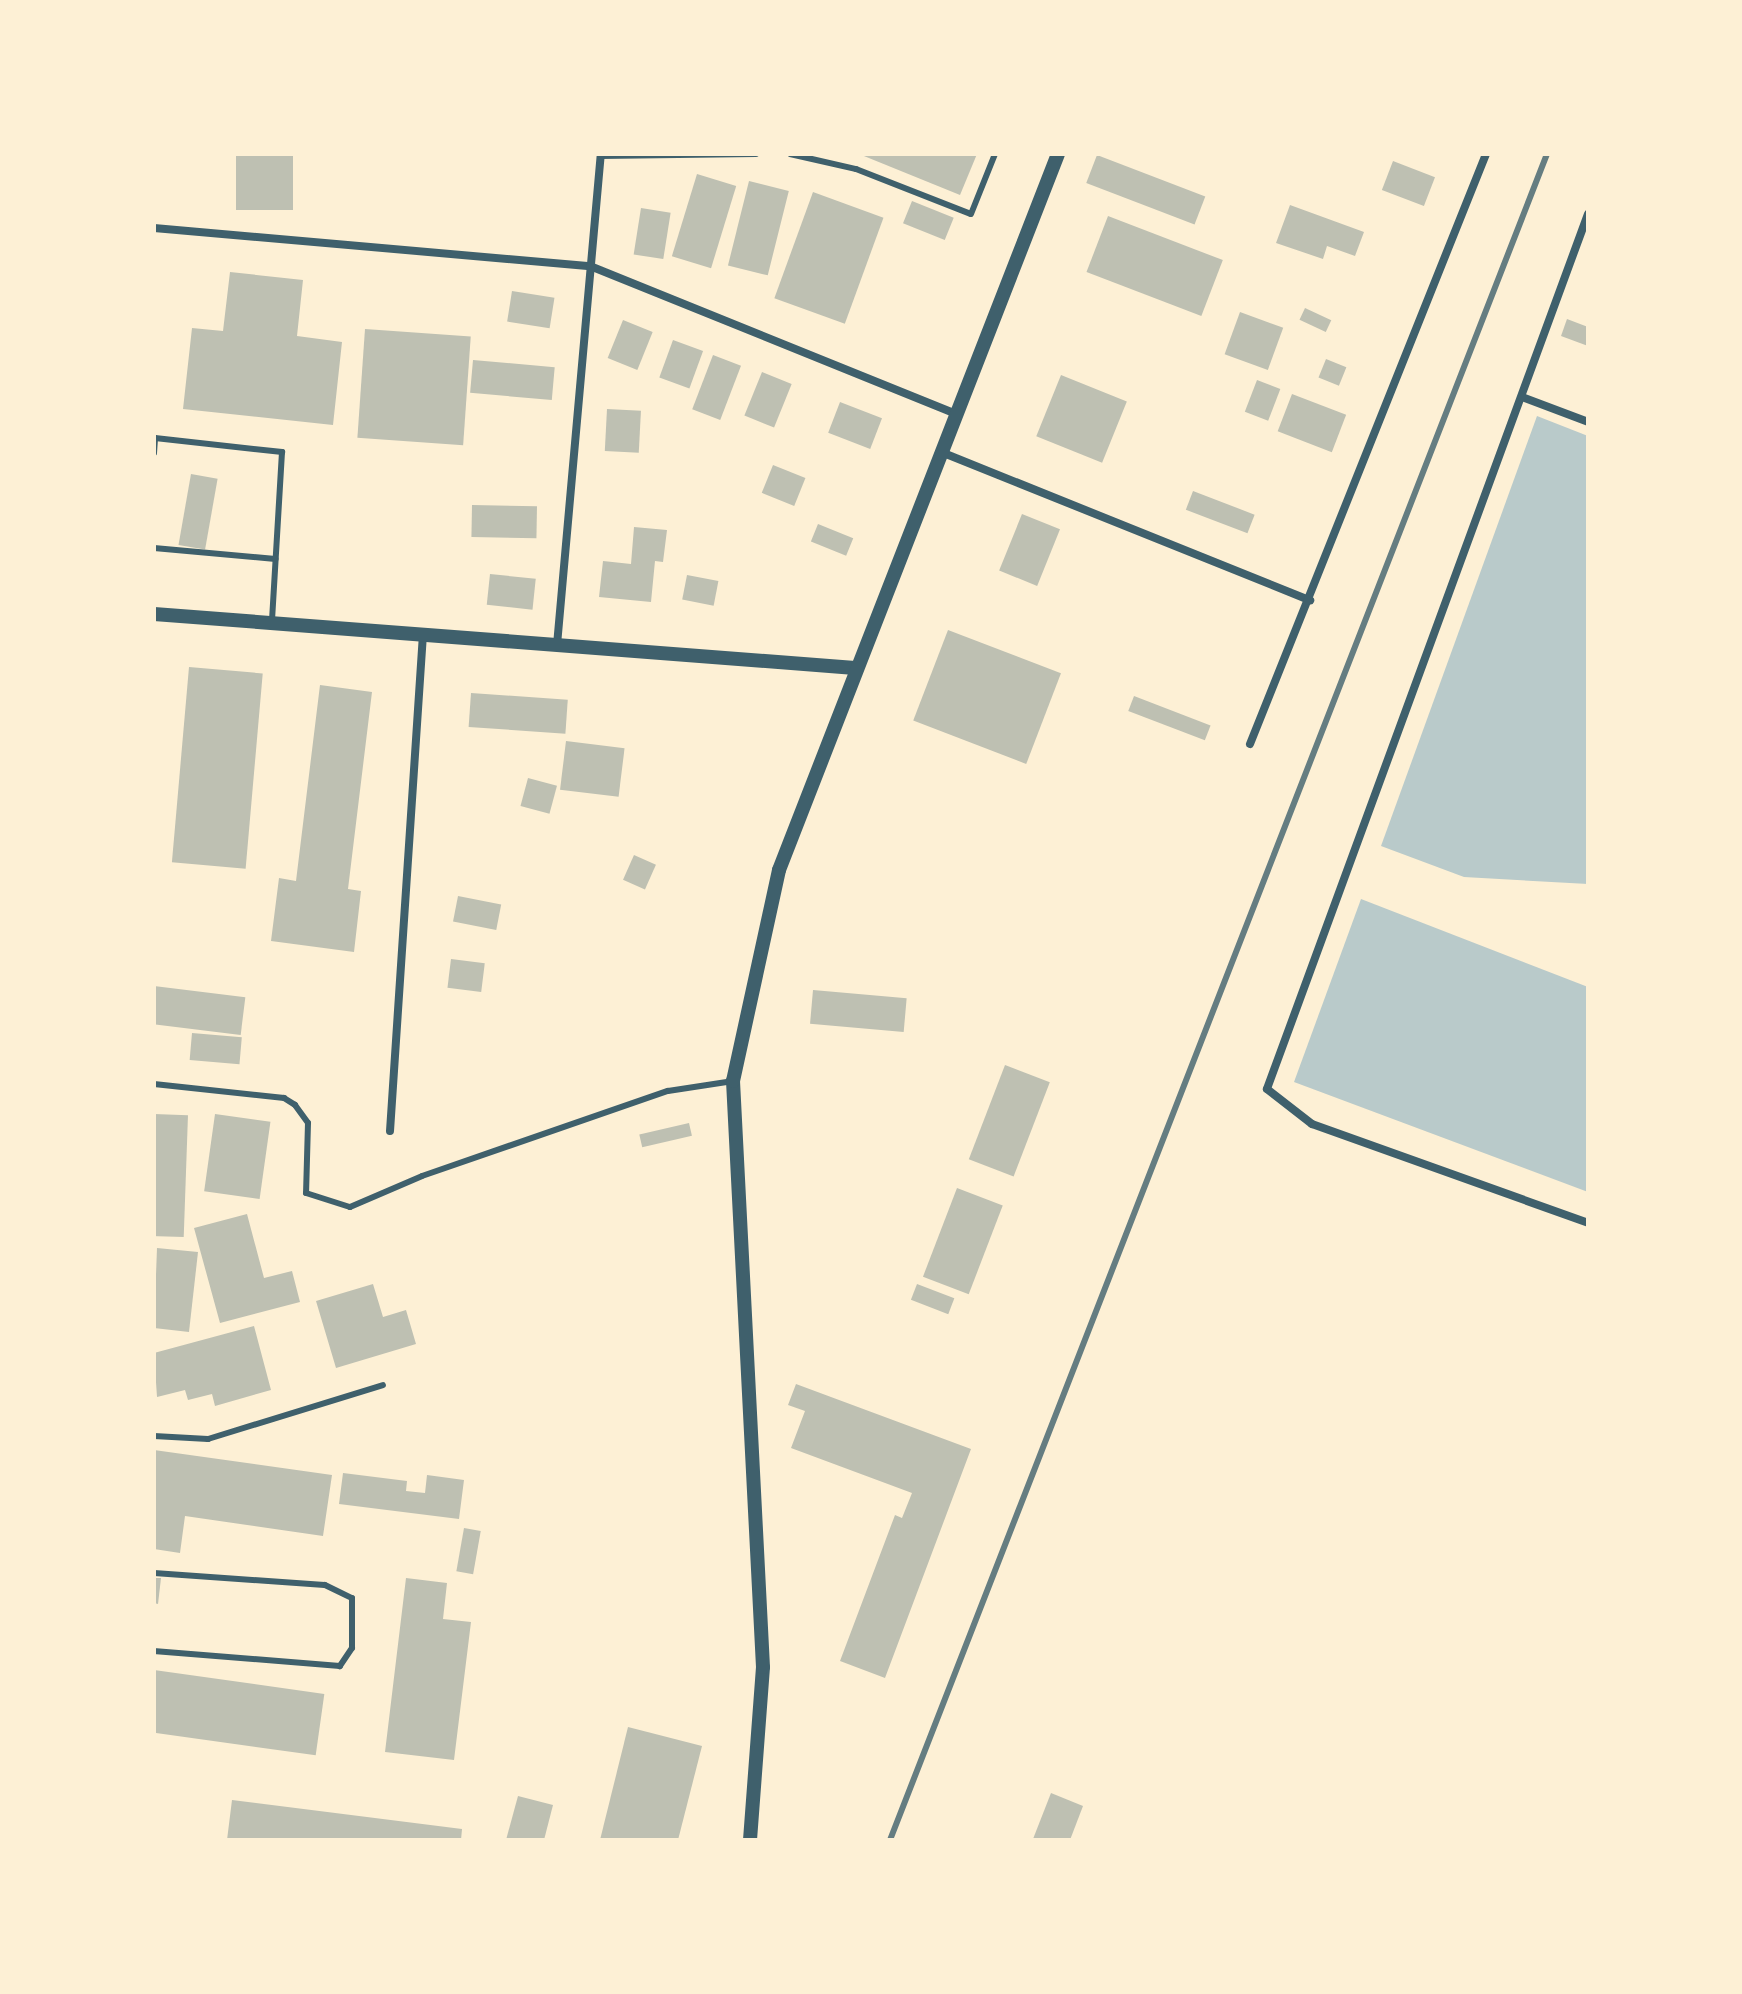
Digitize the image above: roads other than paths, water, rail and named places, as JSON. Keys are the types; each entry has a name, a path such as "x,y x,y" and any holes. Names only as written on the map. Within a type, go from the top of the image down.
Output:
{"street":[{"path":"750,1840 763,1667 733,1081 779,870 855,668 1058,154"},
{"path":"1250,744 1486,154"},
{"path":"557,646 600,155"},
{"path":"1588,214 1267,1089 1312,1124 1588,1223"},
{"path":"154,228 590,266 956,414"},
{"path":"1522,397 1588,422"},
{"path":"941,452 1310,600"},
{"path":"154,614 855,668"},
{"path":"390,1131 423,636"}],"lane":[{"path":"600,155 756,154"},
{"path":"790,154 856,169 971,214 995,154"},
{"path":"154,453 155,438 282,452 272,621"},
{"path":"154,548 276,559"},
{"path":"154,1084 284,1098 295,1105 308,1123 306,1193 350,1207 422,1176 668,1091 733,1081"},
{"path":"154,1436 208,1439 383,1385"},
{"path":"154,1573 325,1585 352,1598 352,1648 340,1666 154,1651"}],"railway":[{"path":"890,1840 1547,154"}]}
